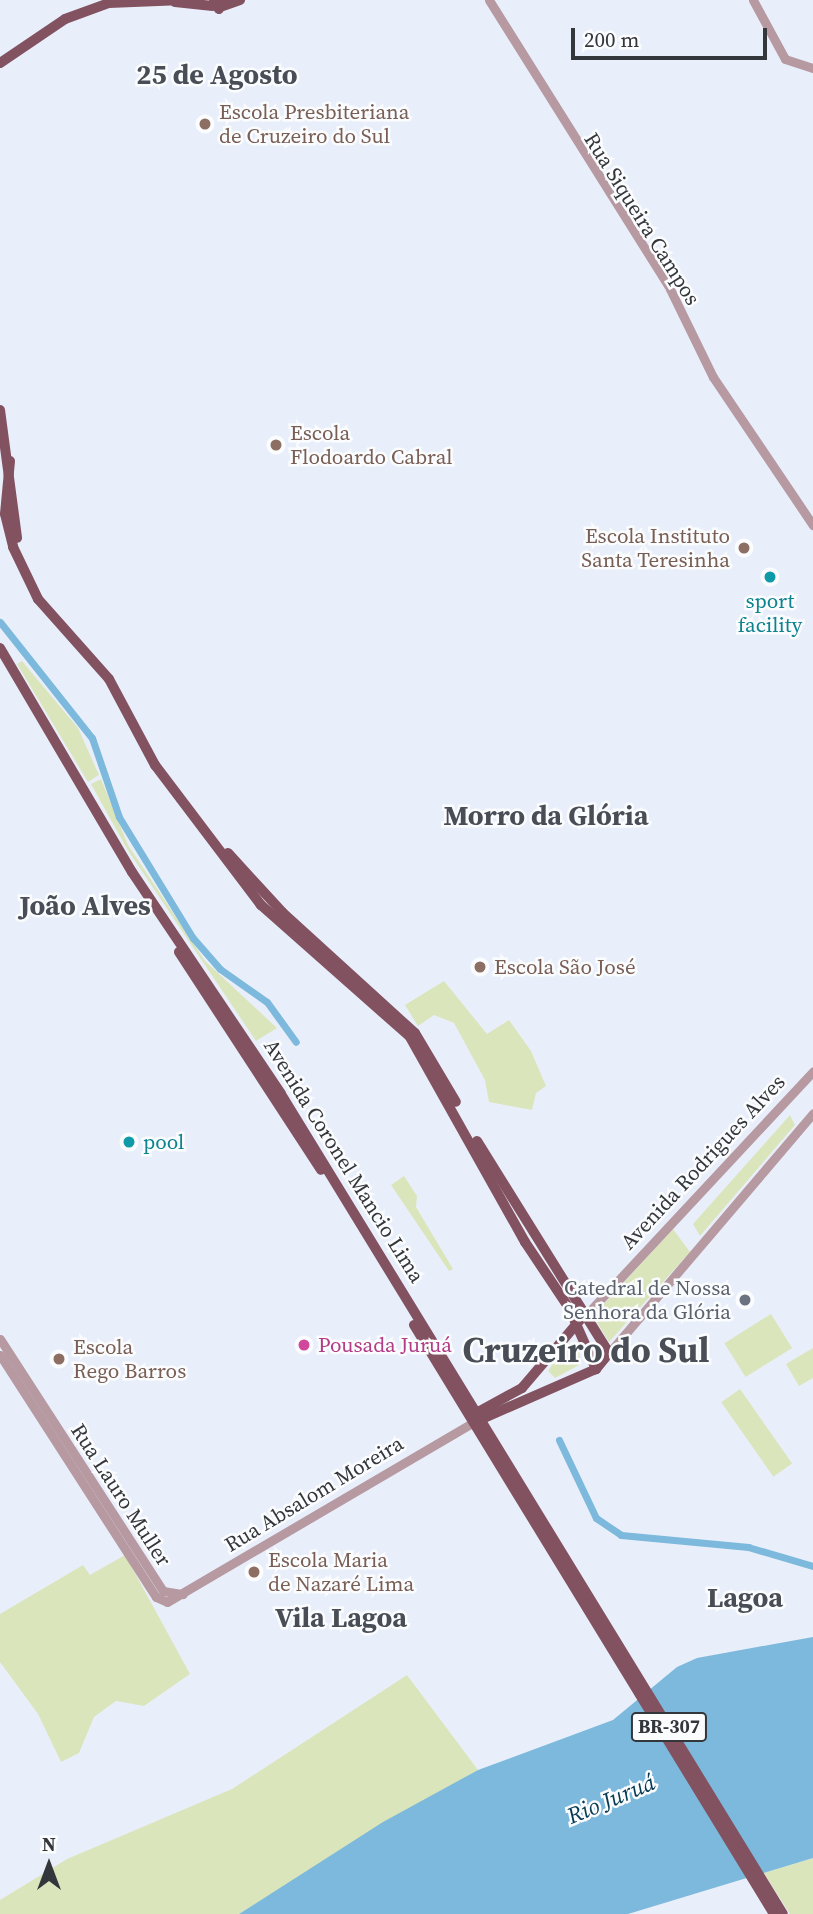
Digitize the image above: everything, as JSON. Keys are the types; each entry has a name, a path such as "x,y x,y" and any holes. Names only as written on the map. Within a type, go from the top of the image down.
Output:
{"main road":[{"path":"0,63 65,19 109,3 218,3 240,0"},
{"path":"0,410 10,461 4,497 16,554 38,599 109,679 155,765 261,905 314,946 410,1037 580,1321 609,1353 596,1369 472,1420"},
{"name":"Avenida Coronel Mancio Lima","path":"0,648 171,933 228,1010 472,1420"},
{"path":"580,1321 596,1369"},
{"name":"Avenida Rodrigues Alves","path":"472,1420 522,1388 580,1321"},
{"path":"530,1376 539,1382 536,1395"},
{"path":"522,1388 536,1395"},
{"name":"BR-307","path":"472,1420 548,1536 783,1914"},
{"name":"BR-307","path":"548,1536 774,1914"}],"street":[{"name":"Rua Siqueira Campos","path":"489,0 670,289 747,432 813,525"},
{"path":"753,0 785,59 811,68"},
{"name":"Avenida Rodrigues Alves","path":"580,1321 813,1071"},
{"path":"609,1353 813,1113"},
{"name":"Rua Lauro Muller","path":"0,1339 163,1591 185,1593"},
{"name":"Rua Lauro Muller","path":"0,1355 156,1597 173,1602 185,1593"},
{"name":"Rua Absalom Moreira","path":"185,1593 472,1420"}],"green space":[{"path":"22,661 78,728 99,775 88,782 17,664"},
{"path":"101,779 128,845 205,961 277,1028 256,1041 127,849 91,784"},
{"path":"444,981 487,1034 509,1020 531,1051 546,1086 536,1093 532,1110 489,1102 485,1080 454,1023 434,1015 418,1026 405,1005"},
{"path":"790,1115 795,1125 700,1236 693,1224"},
{"path":"404,1176 417,1196 416,1207 453,1269 449,1271 391,1185"},
{"path":"673,1229 690,1252 609,1342 593,1316"},
{"path":"771,1314 792,1348 746,1377 724,1343"},
{"path":"565,1346 578,1348 581,1364 555,1378 548,1371"},
{"path":"813,1348 813,1378 799,1386 786,1364"},
{"path":"740,1389 792,1464 773,1477 721,1402"},
{"path":"125,1555 190,1674 144,1706 116,1701 94,1717 79,1753 61,1762 38,1714 0,1662 0,1614 83,1565 90,1575"},
{"path":"407,1675 478,1770 239,1914 0,1914 0,1900 67,1859 232,1789"},
{"path":"813,1858 813,1914 790,1914 764,1873"}],"water":[{"name":"Rio Juruá","path":"813,1637 813,1858 628,1914 239,1914 383,1822 478,1770 613,1720 677,1667 697,1658"}],"waterway":[{"path":"0,622 92,738 119,817 193,938 220,969 267,1002 296,1042"},
{"path":"559,1440 596,1518 621,1535 748,1547 813,1566"}],"place":[{"name":"Escola Presbiteriana de Cruzeiro do Sul","path":"205,124"},
{"name":"Escola Flodoardo Cabral","path":"276,445"},
{"name":"Escola Instituto Santa Teresinha","path":"744,548"},
{"name":"sport facility","path":"770,577"},
{"name":"Escola São José","path":"480,967"},
{"name":"pool","path":"129,1142"},
{"name":"Catedral de Nossa Senhora da Glória","path":"745,1300"},
{"name":"Pousada Juruá","path":"304,1345"},
{"name":"Escola Rego Barros","path":"59,1359"},
{"name":"Escola Maria de Nazaré Lima","path":"254,1572"}],"district":[{"name":"25 de Agosto","path":"217,74"},
{"name":"Morro da Glória","path":"546,815"},
{"name":"João Alves","path":"85,905"},
{"name":"Cruzeiro do Sul","path":"586,1350"},
{"name":"Lagoa","path":"745,1597"},
{"name":"Vila Lagoa","path":"341,1617"}]}
